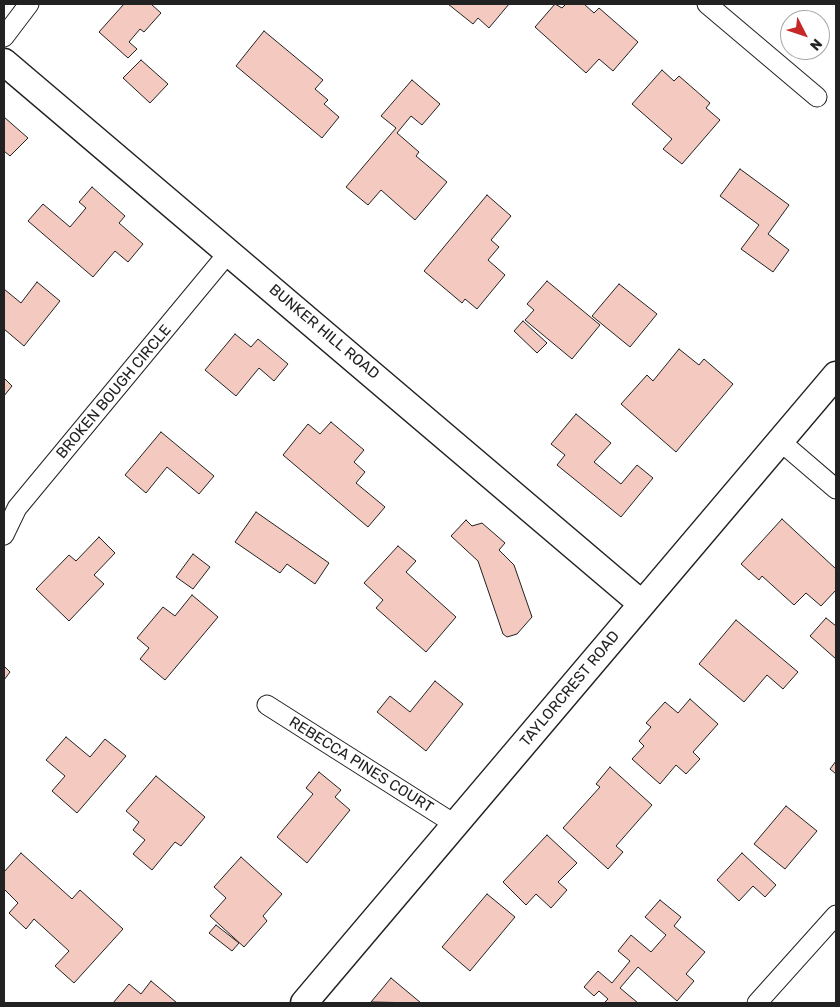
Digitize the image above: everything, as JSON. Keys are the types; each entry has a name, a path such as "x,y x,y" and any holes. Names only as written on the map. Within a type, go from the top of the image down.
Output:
{"street":[{"path":"4,37 29,4"},
{"path":"707,4 817,97"},
{"name":"BUNKER HILL ROAD","path":"4,62 642,604"},
{"name":"BROKEN BOUGH CIRCLE","path":"4,535 17,508 229,252"},
{"name":"TAYLORCREST ROAD","path":"304,1003 836,376"},
{"path":"780,442 836,489"},
{"name":"REBECCA PINES COURT","path":"267,705 456,825"},
{"path":"757,1003 836,915"}],"building":[{"path":"124,4 151,4 161,13 144,32 140,29 129,42 137,49 128,58 99,32"},
{"path":"448,4 509,4 489,28 478,18 473,24"},
{"path":"555,4 562,8 566,4 584,4 594,13 599,8 638,42 613,71 599,59 586,73 535,27"},
{"path":"264,31 323,80 315,89 328,100 324,104 339,117 322,138 236,66"},
{"path":"141,60 168,84 150,103 123,78"},
{"path":"662,70 674,81 679,76 710,103 706,108 720,120 682,164 663,149 672,139 632,104"},
{"path":"412,80 440,104 422,125 411,116 397,133 419,152 416,156 447,182 415,220 381,190 368,205 346,187 396,128 381,116"},
{"path":"4,117 28,138 10,156 4,151"},
{"path":"740,169 789,205 768,234 789,250 773,272 741,249 759,225 720,196"},
{"path":"92,187 125,216 119,223 143,244 128,262 115,251 93,277 28,221 43,204 70,227 86,208 79,202"},
{"path":"487,195 511,216 491,240 499,247 488,260 505,275 477,309 465,299 462,303 424,271"},
{"path":"547,281 600,325 572,359 525,320 534,310 527,304"},
{"path":"37,282 60,301 24,346 4,329 4,289 21,303"},
{"path":"619,284 657,314 630,347 592,316"},
{"path":"523,321 547,343 537,353 514,331"},
{"path":"235,334 251,347 258,339 288,364 274,381 259,368 236,396 205,370"},
{"path":"679,349 699,365 704,359 733,384 676,452 621,404 647,375 653,381"},
{"path":"4,378 12,386 4,396"},
{"path":"576,414 611,443 594,462 621,484 637,465 653,478 621,517 557,465 565,455 551,444"},
{"path":"331,422 364,450 354,462 365,472 356,483 385,507 368,527 283,455 308,424 320,434"},
{"path":"161,432 214,476 199,494 167,467 146,493 125,475"},
{"path":"256,512 329,563 315,584 287,564 280,573 235,542"},
{"path":"782,519 836,569 836,590 821,606 806,593 794,605 762,576 759,580 741,564"},
{"path":"466,520 472,526 482,523 505,543 499,550 514,565 532,617 517,634 507,637 503,634 478,561 451,536"},
{"path":"99,537 115,553 94,575 104,584 69,621 36,589 69,555 76,561"},
{"path":"398,546 416,561 406,572 456,617 426,652 376,608 383,600 364,583"},
{"path":"193,554 210,567 193,589 176,577"},
{"path":"192,595 218,617 165,680 140,659 149,648 137,638 163,607 175,616"},
{"path":"826,618 836,626 836,659 810,636"},
{"path":"736,620 798,672 783,689 767,675 744,702 699,664"},
{"path":"4,666 10,672 4,680"},
{"path":"435,681 463,704 426,751 377,712 390,696 410,712"},
{"path":"690,699 718,724 693,752 700,759 686,774 676,765 660,784 632,759 644,746 639,741 651,727 646,723 665,702 678,713"},
{"path":"66,737 90,757 105,739 126,756 77,813 52,791 65,776 46,760"},
{"path":"836,761 836,774 830,769"},
{"path":"610,767 652,805 616,846 623,852 608,869 563,828 600,787 596,784"},
{"path":"319,772 341,790 335,797 350,810 307,863 277,837 313,794 306,788"},
{"path":"156,776 205,817 181,846 175,842 152,870 133,854 145,840 133,830 139,822 126,811"},
{"path":"786,806 817,831 785,869 754,844"},
{"path":"547,835 577,863 558,882 567,890 551,908 536,894 526,905 503,882"},
{"path":"21,853 72,899 80,890 123,929 74,983 55,966 69,951 34,919 26,929 9,913 18,903 4,889 4,872"},
{"path":"742,853 776,885 765,897 753,886 739,901 717,880"},
{"path":"241,857 282,894 263,916 267,921 244,947 210,916 226,898 214,887"},
{"path":"487,894 515,917 470,971 442,947"},
{"path":"660,900 681,917 674,926 705,952 686,974 694,981 677,1001 638,967 620,988 638,1003 604,1003 608,999 599,991 594,996 584,987 598,971 612,983 630,961 618,951 631,935 651,952 666,935 645,917"},
{"path":"216,925 239,943 232,951 209,933"},
{"path":"391,978 421,1003 371,1002"},
{"path":"151,981 177,1003 113,1003 129,984 141,994"}]}
